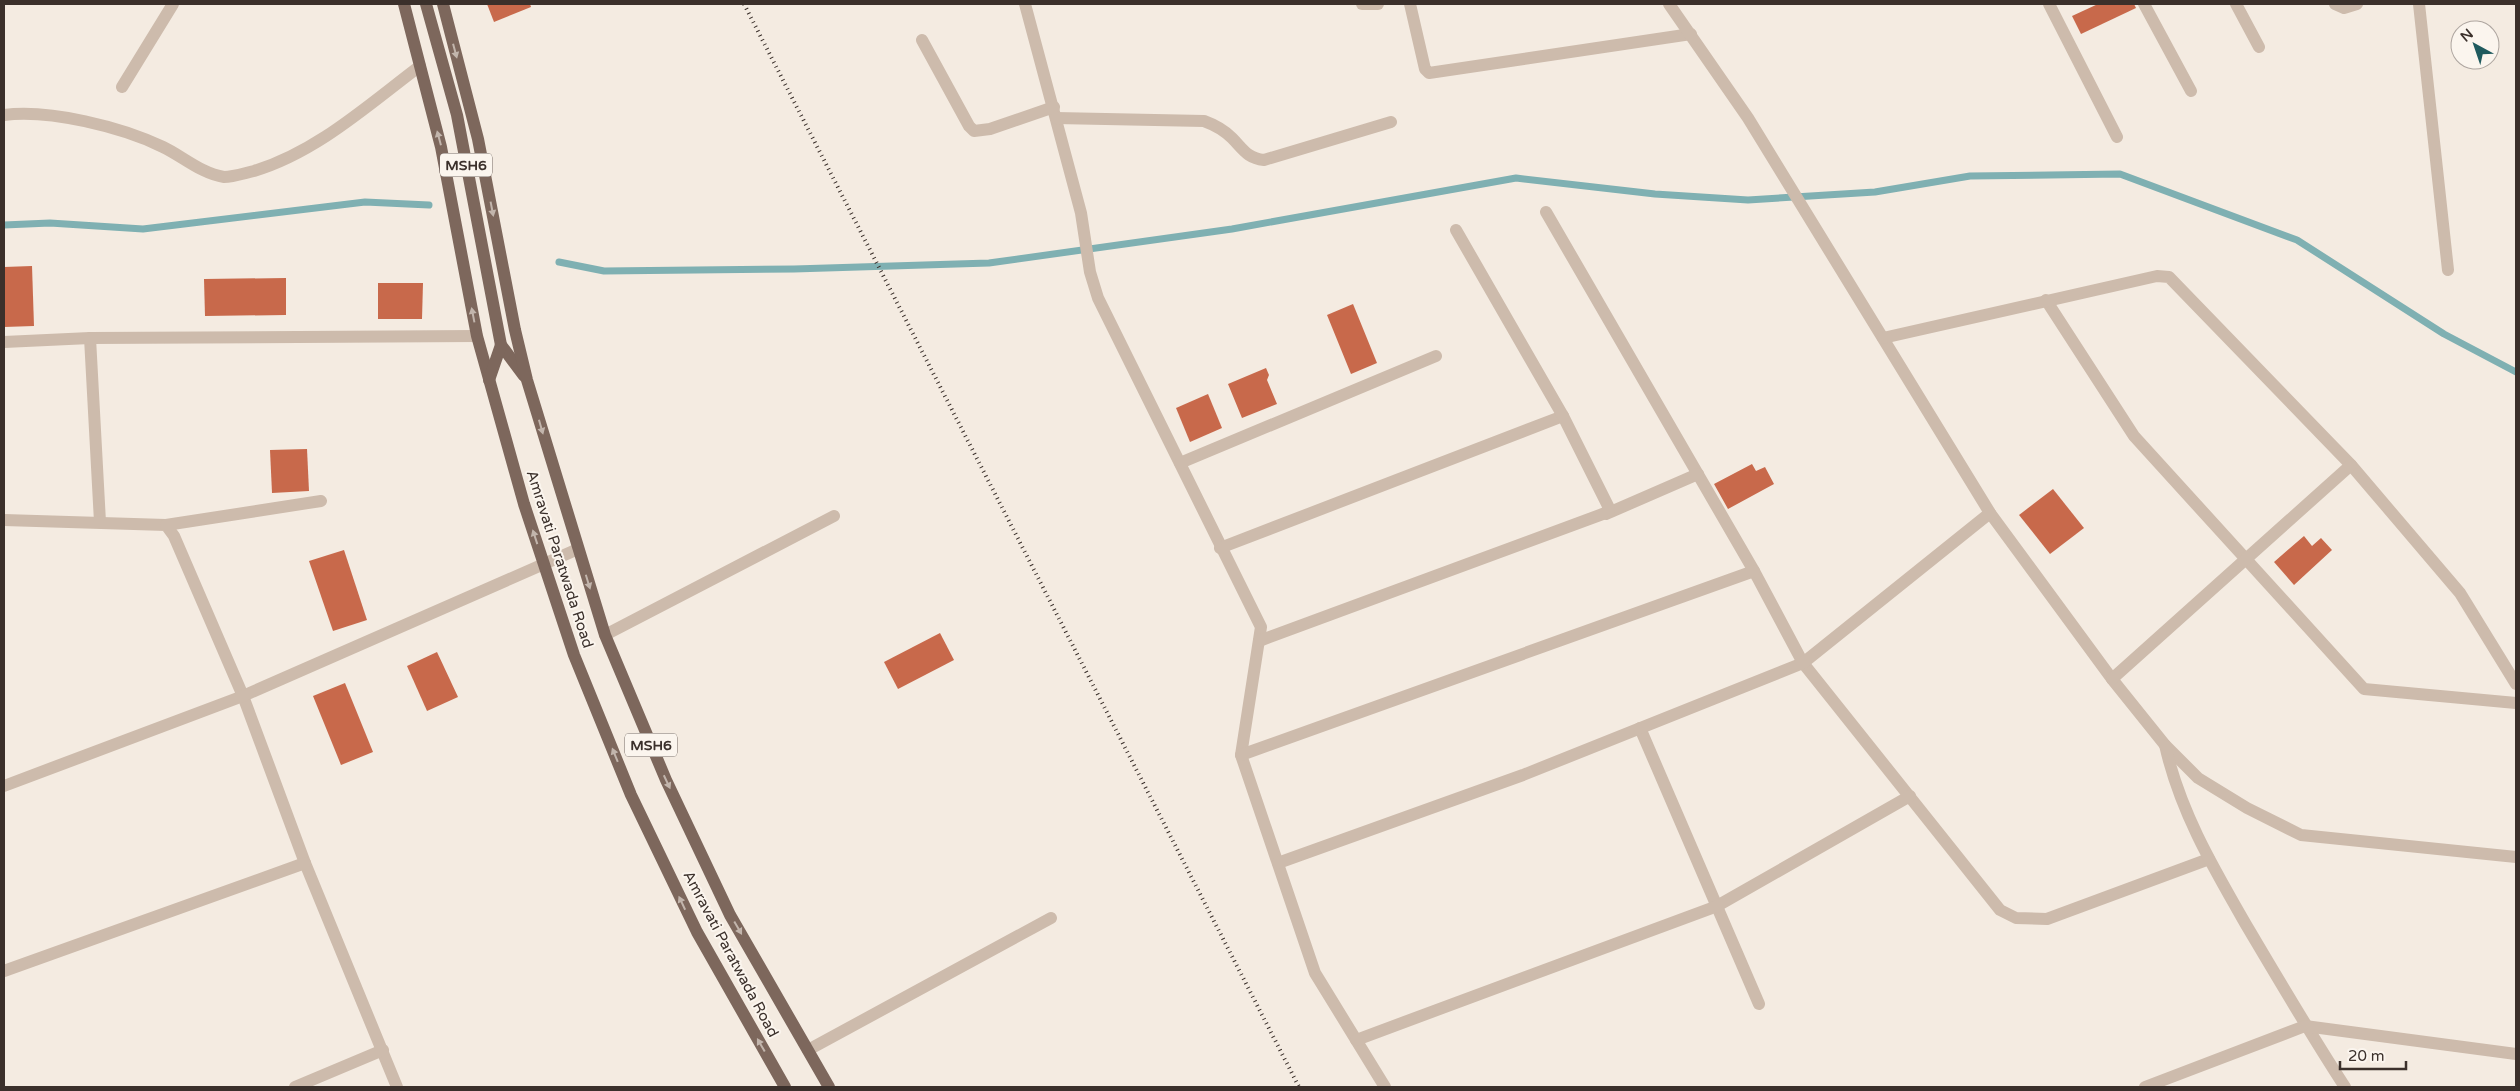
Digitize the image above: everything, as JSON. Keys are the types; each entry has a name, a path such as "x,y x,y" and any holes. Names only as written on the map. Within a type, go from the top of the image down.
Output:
{"main road":[{"name":"Amravati Paratwada Road","path":"404,4 441,147 477,336 524,504 574,655 631,795 697,932 785,1087"},
{"name":"MSH6","path":"426,4 457,115 501,345 527,380"},
{"name":"MSH6","path":"443,4 478,139 515,330 527,380 605,635 666,780 730,915 808,1050 826,1086"},
{"name":"MSH6","path":"489,380 501,345"}],"street":[{"path":"122,87 173,4"},
{"path":"1025,4 1081,213 1090,272 1098,298 1220,548 1261,627 1241,756 1315,973 1385,1087"},
{"path":"1362,4 1378,4"},
{"path":"1410,4 1425,69 1430,73 1691,34"},
{"path":"1669,4 1748,118 1990,513 2112,679 2164,746 2198,778 2247,808 2301,835 2516,857"},
{"path":"2049,4 2117,137"},
{"path":"2144,4 2191,91"},
{"path":"2236,4 2259,47"},
{"path":"2336,4 2344,8 2357,4"},
{"path":"2419,4 2448,270"},
{"path":"922,40 969,126 974,131 990,129 1055,113 1204,121 1217,126 1232,138 1246,154 1264,160 1391,122"},
{"path":"4,115 32,114 85,121 156,144 200,168 225,177 278,164 310,147 420,66"},
{"path":"1546,212 1754,571 1802,663 2000,910 2016,918 2047,919 2209,860"},
{"path":"1456,230 1563,416 1609,508 1606,514"},
{"path":"1883,338 2157,276 2169,278 2350,465 2460,594 2516,684"},
{"path":"2046,300 2134,436 2364,689 2516,703"},
{"path":"4,342 90,338 477,336"},
{"path":"90,338 100,522"},
{"path":"1180,463 1436,356"},
{"path":"1220,548 1563,416"},
{"path":"2112,679 2350,465"},
{"path":"1259,642 1606,514 1698,474"},
{"path":"4,520 166,525 321,502"},
{"path":"1278,863 1523,775 1802,663 1990,513"},
{"path":"605,635 834,516"},
{"path":"166,525 174,536 243,696 304,863 397,1087"},
{"path":"4,786 243,696 578,549"},
{"path":"1241,756 1754,571"},
{"path":"1640,728 1759,1004"},
{"path":"2164,746 2179,796 2209,860 2305,1026 2345,1087"},
{"path":"1356,1040 1717,906 1910,796"},
{"path":"4,972 304,863"},
{"path":"808,1050 1051,918"},
{"path":"2146,1087 2305,1026 2516,1054"},
{"path":"295,1087 383,1050"}],"building":[{"path":"487,4 530,4 531,7 494,22"},
{"path":"2098,4 2134,4 2136,8 2081,34 2072,16"},
{"path":"32,266 34,326 4,327 4,267"},
{"path":"286,278 286,315 205,316 204,279"},
{"path":"378,283 423,283 422,319 378,319"},
{"path":"1353,304 1377,363 1351,374 1327,315"},
{"path":"1266,368 1269,375 1267,380 1277,404 1242,418 1228,384"},
{"path":"1208,394 1222,428 1190,442 1176,408"},
{"path":"307,449 309,491 272,493 270,450"},
{"path":"1752,464 1756,471 1765,467 1774,484 1728,509 1714,484"},
{"path":"2053,489 2084,528 2050,554 2019,515"},
{"path":"2304,536 2312,546 2321,538 2332,550 2294,585 2274,562"},
{"path":"344,550 367,620 333,631 309,561"},
{"path":"940,633 954,660 898,689 884,662"},
{"path":"437,652 458,697 427,711 407,666"},
{"path":"345,683 373,752 341,765 313,696"}],"waterway":[{"path":"559,262 604,271 794,269 989,263 1232,229 1516,178 1655,194 1748,200 1875,192 1970,176 2120,174 2297,240 2444,334 2516,372"},
{"path":"4,225 50,223 143,229 365,202 429,205"}],"railway":[{"path":"744,4 1299,1087"}]}
